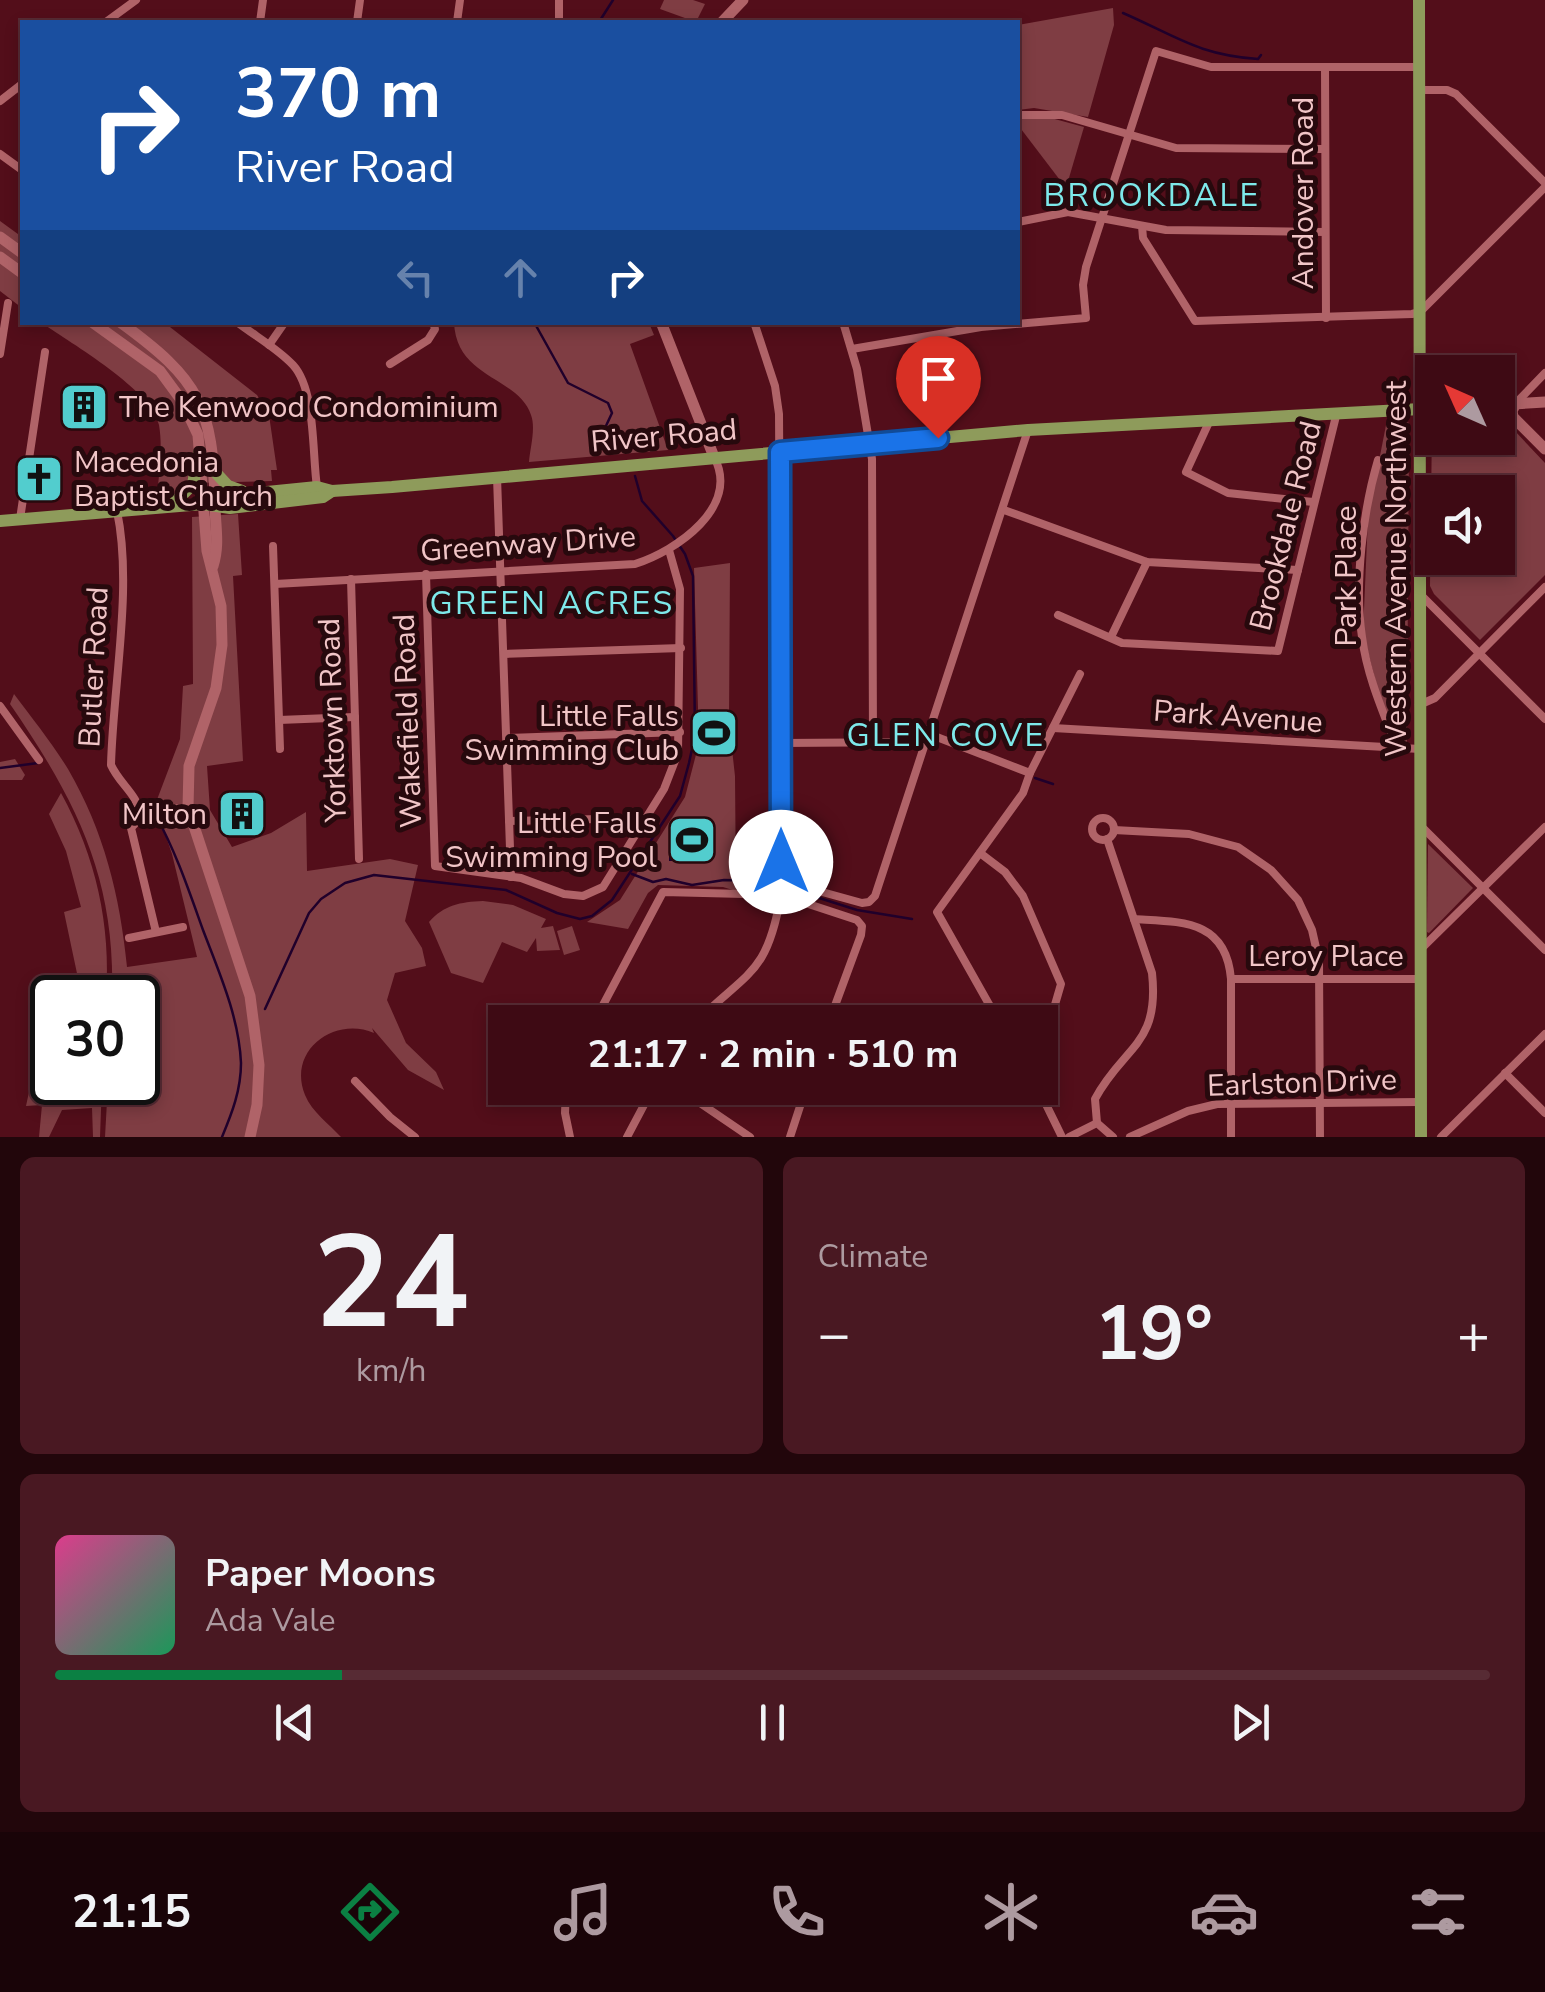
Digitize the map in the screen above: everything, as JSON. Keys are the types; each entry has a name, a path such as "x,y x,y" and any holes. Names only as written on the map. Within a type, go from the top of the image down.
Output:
{"main road":[{"name":"Western Avenue Northwest","path":"1419,0 1423,355"},
{"path":"96,325 160,372 188,412 198,435 218,548 213,566 222,620 216,688 189,766 188,808 250,996 259,1065 250,1137"},
{"path":"124,325 171,361 194,391 211,432 216,473 209,504"},
{"path":"663,325 714,457"},
{"path":"1515,404 1545,402"},
{"name":"River Road","path":"209,504 227,496 1028,430 1415,409"},
{"path":"1515,419 1545,449"},
{"path":"170,506 193,484 199,452"},
{"name":"Western Avenue Northwest","path":"1421,1137 1419,704 1425,455"},
{"path":"216,473 228,486 254,494"},
{"name":"River Road","path":"0,521 170,506 209,504 230,508 324,497 324,489"}],"street":[{"path":"109,20 136,0"},
{"path":"1020,324 1086,318 1083,285 1156,51 1211,67 1419,67"},
{"name":"Andover Road","path":"1325,67 1326,318"},
{"path":"0,101 20,86"},
{"path":"1142,226 1143,238 1196,321 1420,312 1545,185 1456,94 1419,90"},
{"path":"1020,115 1050,113 1190,149 1325,149"},
{"path":"1020,222 1068,212 1194,232 1325,232"},
{"path":"0,354 8,303"},
{"path":"241,325 292,364 304,383 324,489"},
{"path":"268,345 283,325"},
{"path":"390,364 428,340 433,325"},
{"path":"755,325 778,399 782,876 830,895 862,903 875,896 1028,430"},
{"path":"844,325 872,459 873,742"},
{"path":"852,349 1004,325"},
{"path":"20,519 46,352"},
{"path":"1515,404 1545,373"},
{"name":"Brookdale Road","path":"1111,637 1122,643 1278,651 1338,412"},
{"path":"1211,418 1186,472 1228,493 1313,502"},
{"path":"497,476 511,877 582,896 597,892 672,774 680,732 680,589 675,546 710,512 722,478 714,457"},
{"name":"Park Place","path":"1378,460 1364,513 1362,632 1372,679 1397,748"},
{"path":"1004,510 1147,562 1298,570"},
{"name":"Butler Road","path":"117,511 122,532 121,593 112,765 116,776 149,813"},
{"path":"274,546 280,749"},
{"name":"Greenway Drive","path":"275,584 622,566 649,560 675,546"},
{"path":"1058,615 1111,637 1147,562"},
{"name":"Wakefield Road","path":"426,574 436,866 511,877"},
{"name":"Yorktown Road","path":"351,579 360,858"},
{"path":"1419,704 1435,698 1545,587"},
{"path":"1420,594 1545,718"},
{"path":"504,654 680,648"},
{"path":"989,1005 936,912 1023,792 1080,674"},
{"path":"0,706 39,760"},
{"path":"279,720 355,717"},
{"name":"Park Avenue","path":"1053,728 1420,749"},
{"path":"507,738 680,732"},
{"path":"781,743 927,738 1030,773"},
{"path":"156,932 130,832 132,825 149,813 188,808"},
{"path":"509,821 646,818"},
{"path":"1110,820 1114,830 1107,839 1100,840 1094,835 1095,822 1110,820"},
{"path":"1421,826 1545,950"},
{"path":"1420,950 1545,828"},
{"path":"1114,830 1206,837 1238,847 1261,861 1290,889 1306,916 1317,949 1320,1137"},
{"path":"1107,839 1152,973 1153,1012 1138,1046 1094,1099 1097,1123 1113,1137"},
{"path":"980,853 1005,872 1024,896 1060,984 1055,1005"},
{"path":"603,1005 663,892 781,895 843,914 862,926 835,1005"},
{"path":"717,1005 759,964 774,935 781,895"},
{"path":"1134,920 1184,922 1206,930 1222,947 1231,979 1232,1137"},
{"path":"129,938 183,927"},
{"name":"Leroy Place","path":"1231,979 1420,979"},
{"path":"1441,1137 1545,1034"},
{"path":"1505,1073 1545,1113"},
{"path":"355,1081 415,1137"},
{"name":"Earlston Drive","path":"1130,1137 1202,1107 1232,1103 1420,1102"},
{"path":"565,1105 570,1137"},
{"path":"627,1137 644,1105"},
{"path":"703,1105 750,1137"},
{"path":"790,1137 800,1105"},
{"path":"1048,1105 1066,1137 1097,1123"}],"shaded area":[{"path":"664,0 705,4 697,20 660,9"},
{"path":"1113,8 1114,25 1088,117 1034,108 1020,110 1020,25"},
{"path":"1051,118 1084,127 1066,188 1020,128 1020,119"},
{"path":"0,221 20,236 20,306 0,291"},
{"path":"45,325 170,327 257,395 269,415 277,470 271,470 272,481 193,483 182,493 157,496 159,425 142,397"},
{"path":"454,325 650,325 654,335 630,344 668,450 529,462 532,420 524,402 476,366 457,341"},
{"path":"1403,419 1409,423 1407,744 1397,738 1378,690 1363,633 1368,517 1387,420"},
{"path":"1515,431 1545,463 1545,575 1480,640 1434,594 1430,575 1515,575 1515,475 1431,475 1432,455 1515,455"},
{"path":"238,514 242,575 233,576 243,761 207,766 210,810 232,847 271,833 306,812 307,871 390,859 418,865 405,921 422,948 426,966 395,973 387,1000 406,1043 436,1072 444,1090 408,1070 372,1028 374,1033 344,1029 330,1034 308,1052 301,1079 312,1107 341,1137 105,1137 107,1105 160,1105 160,975 111,975 107,915 87,842 54,774 10,704 14,694 81,792 115,889 127,967 197,957 172,854 155,805 180,739 183,686 193,684 192,517"},
{"name":"Little Falls Swimming Club","path":"730,563 729,722 735,776 736,891 658,885 648,893 628,929 587,922 620,900 685,797 699,743 694,568"},
{"path":"15,759 25,775 22,780 0,780 0,762"},
{"path":"61,793 92,867 103,918 107,975 77,975 64,912 81,907 66,851 49,814"},
{"name":"Little Falls Swimming Pool","path":"682,833 702,833 701,861 669,861 669,847 682,847"},
{"path":"1428,844 1473,888 1429,933 1427,932"},
{"path":"483,901 513,905 546,919 541,928 553,926 560,950 537,951 536,938 527,952 502,942 483,983 451,973 429,922 453,906"},
{"path":"572,926 580,950 564,955 557,931"},
{"path":"42,1105 101,1105 100,1137 93,1137 92,1108 62,1110 49,1137 39,1137"}],"waterway":[{"path":"600,20 613,0"},
{"path":"1123,13 1203,49 1237,57 1258,59 1261,55"},
{"path":"536,325 568,383 608,403 612,413 604,442 629,452"},
{"path":"265,1009 309,913 321,899 345,883 374,875 506,890 580,919 592,916 612,900 680,796 695,735 693,576 673,536 642,501 635,476"},
{"path":"0,768 38,763"},
{"path":"1035,778 1053,784"},
{"path":"156,816 222,978 236,1029 241,1063 239,1083 222,1137"},
{"path":"632,874 653,882 666,879 692,885 724,880 772,881"},
{"path":"791,889 857,910 912,919"}],"place":[{"name":"The Kenwood Condominium","path":"84,407"},
{"name":"Macedonia Baptist Church","path":"39,479"},
{"name":"Little Falls Swimming Club","path":"714,733"},
{"name":"Milton","path":"242,814"},
{"name":"Little Falls Swimming Pool","path":"692,840"}],"district":[{"name":"BROOKDALE","path":"1152,195"},
{"name":"GREEN ACRES","path":"552,603"},
{"name":"GLEN COVE","path":"946,735"}],"route":[{"path":"781,862 780,452 938,438"}]}
